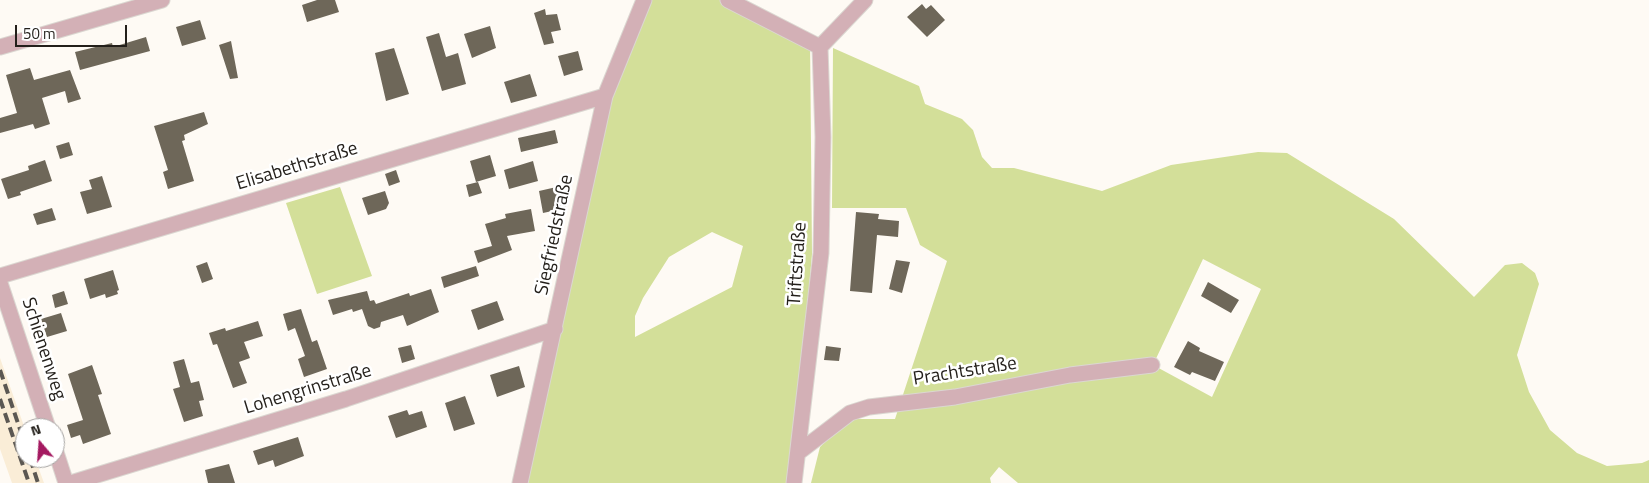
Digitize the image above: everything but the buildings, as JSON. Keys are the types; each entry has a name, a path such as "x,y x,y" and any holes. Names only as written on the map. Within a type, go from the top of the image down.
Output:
{"street":[{"path":"0,47 162,0"},
{"name":"Siegfriedstraße","path":"520,483 605,96 644,0"},
{"path":"728,0 820,47 865,0"},
{"name":"Triftstraße","path":"794,483 821,253 823,137 820,47"},
{"name":"Elisabethstraße","path":"0,276 605,96"},
{"name":"Schienenweg","path":"0,283 45,418"},
{"name":"Lohengrinstraße","path":"71,483 353,397 555,329"},
{"name":"Prachtstraße","path":"799,452 850,413 870,407 955,396 1070,375 1152,365"},
{"path":"61,468 66,483"}],"shaded area":[{"path":"0,358 21,418 15,418 15,468 39,468 44,483 12,483 0,449"}],"green space":[{"path":"644,0 740,0 810,36 812,254 795,449 790,483 520,483 605,96","holes":["712,232 743,246 732,287 635,337 635,316 643,298 669,257"]},
{"path":"833,48 919,86 925,104 962,119 973,130 982,157 992,168 1014,168 1102,191 1171,165 1258,152 1287,153 1394,219 1474,297 1505,265 1522,263 1535,273 1539,284 1517,355 1529,392 1550,430 1577,453 1607,466 1642,463 1649,460 1649,483 1018,483 999,467 990,478 991,483 811,483 820,447 849,419 895,419 947,261 920,245 906,208 832,208","holes":["1203,259 1261,289 1212,397 1153,365"]},
{"path":"340,187 372,276 317,294 286,203"}],"railway":[{"path":"0,370 16,418"},
{"path":"0,399 29,483"},
{"path":"33,468 38,483"}]}
